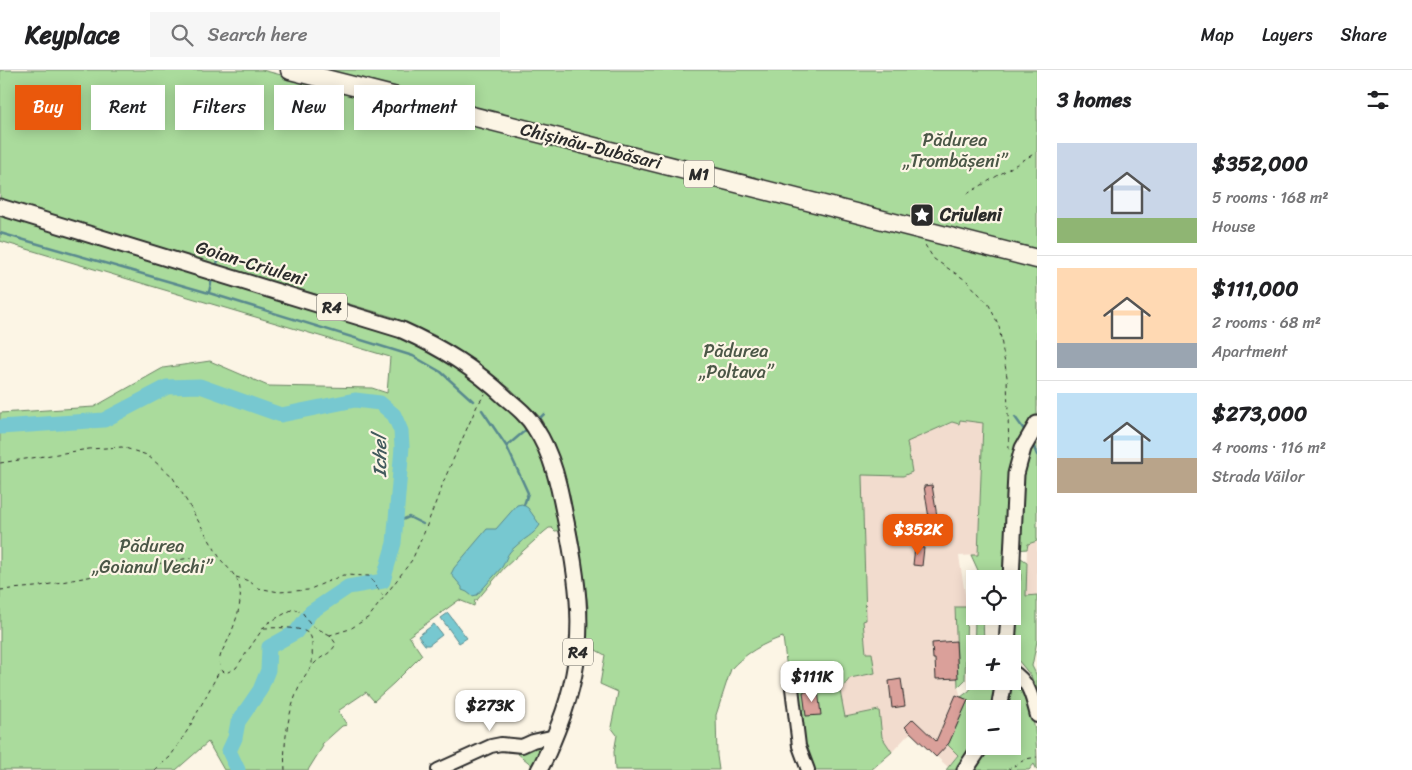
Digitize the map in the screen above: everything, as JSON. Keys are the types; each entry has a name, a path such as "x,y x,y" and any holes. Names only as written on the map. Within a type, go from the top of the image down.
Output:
{"highway":[{"name":"Chișinău-Dubăsari","path":"290,70 1037,259"}],"main road":[{"name":"Goian-Criuleni","path":"0,207 394,327 441,348 455,357 491,384 522,412 534,426 546,446 558,478 579,600 579,649 568,700 555,736"},
{"path":"1011,570 1016,474 1019,457 1037,424"},
{"name":"R4","path":"539,770 555,736"},
{"path":"965,770 975,755"}],"street":[{"path":"1021,678 1025,681 1031,694 1037,716"},
{"path":"792,688 799,746 808,770"},
{"path":"438,770 491,746 501,744 522,746 533,741 555,736"}],"path":[{"path":"967,194 1037,152"},
{"path":"920,230 925,245 934,259 967,281 989,305 1000,326 1007,376 1009,455"},
{"path":"330,635 350,629 369,617 412,560 477,406 491,384"},
{"path":"0,464 89,450 122,448 147,455 172,476 221,560 235,577 240,588 238,613 229,638 219,656 221,670 190,728 170,756 155,770"},
{"path":"0,590 35,587 189,558 221,560"},
{"path":"235,577 249,581 258,588 279,592 308,590 343,575 369,576 384,597"},
{"path":"221,670 226,673 236,668 266,624 293,609 302,612 312,626 330,635 336,644 330,653 316,662 297,692 291,712 286,745 285,770"},
{"path":"263,628 285,627 301,630 311,638 312,667"},
{"path":"1007,770 1026,759 1037,757"}],"shaded area":[{"path":"959,420 983,423 978,555 959,556 966,607 956,607 958,687 961,697 968,700 966,700 966,704 948,745 958,754 948,767 911,733 892,752 882,737 879,710 845,717 840,691 850,678 875,673 866,653 863,620 866,620 862,475 904,476 911,472 906,442"},
{"path":"1037,541 1037,595 1026,596 1027,543"}],"green space":[{"name":"Pădurea „Poltava”","path":"0,70 262,70 320,85 274,85 274,130 344,130 344,91 354,94 354,130 475,130 475,124 1037,263 1037,415 1022,437 1008,570 978,570 971,555 978,555 983,423 960,420 959,424 952,422 907,442 912,472 903,476 862,475 866,620 863,621 866,653 872,653 875,673 850,678 840,691 845,717 879,710 882,737 892,752 871,770 811,770 789,686 783,637 755,650 731,669 716,715 719,770 615,770 614,752 617,735 611,727 618,692 600,684 605,655 594,649 586,648 588,607 579,541 566,480 553,442 540,417 512,390 474,360 434,335 393,317 0,200"},
{"name":"Pădurea „Trombășeni”","path":"307,70 1037,70 1037,255 475,113 475,85 366,85"},
{"name":"Pădurea „Goianul Vechi”","path":"0,211 359,319 452,360 516,412 541,448 565,530 555,531 549,528 544,532 504,568 475,600 474,606 459,600 409,636 422,655 374,701 366,692 338,711 347,725 342,726 322,744 323,746 308,770 224,770 208,742 176,770 0,770 0,413 94,407 163,368 210,361 268,386 372,388 387,393 390,357 0,241"},
{"path":"1037,434 1037,541 1028,544 1027,549 1016,550 1024,461"},
{"path":"1021,558 1027,562 1026,596 1037,595 1037,641 1032,666 1037,676 1037,692 1031,676 1021,664 1021,635 1014,635 1014,625 1021,625 1021,570 1016,570 1016,560"},
{"path":"955,607 966,607 965,680 958,687"},
{"path":"975,625 983,625 984,635 975,635"},
{"path":"1021,686 1034,724 1037,770 1034,764 1029,770 969,770 979,755 1021,755 1021,700 1005,700 1008,690 1021,690"},
{"path":"998,690 996,700 968,700 961,697 969,691"},
{"path":"966,704 966,755 970,755 961,770 946,770 958,755 948,745"},
{"path":"541,742 544,748 533,766 512,749"}],"water":[{"path":"522,504 528,508 540,525 535,532 510,552 502,567 477,595 472,596 462,590 462,587 451,574 454,568 487,529 496,529 517,505"},
{"path":"448,613 467,638 459,643 441,618"},
{"path":"434,624 442,635 429,645 425,645 418,636"}],"building":[{"path":"932,485 939,529 931,531 924,486"},
{"path":"915,547 924,548 922,566 913,565"},
{"path":"956,641 958,678 936,679 932,643"},
{"path":"901,679 905,706 892,708 889,681"},
{"path":"818,690 821,715 806,716 803,692"},
{"path":"956,695 968,700 966,700 966,705 949,743 936,757 905,727 913,719 936,741"}],"waterway":[{"path":"0,233 209,293 413,356 441,372 473,401"},
{"path":"217,264 218,260"},
{"path":"209,292 212,279"},
{"name":"Ichel","path":"0,427 104,420 167,387 200,386 281,415 355,400 380,403 394,415 401,431 402,447 394,543 383,581 348,587 311,612 296,632 269,647 268,670 260,690 238,722 235,738 229,751 238,770"},
{"path":"482,410 507,447 528,493 524,505"},
{"path":"539,419 544,414"},
{"path":"1015,417 1025,431"},
{"path":"507,446 527,429"},
{"path":"1032,442 1037,455"},
{"path":"395,523 409,517 423,524"}],"place":[{"name":"Criuleni","path":"922,215"}]}
